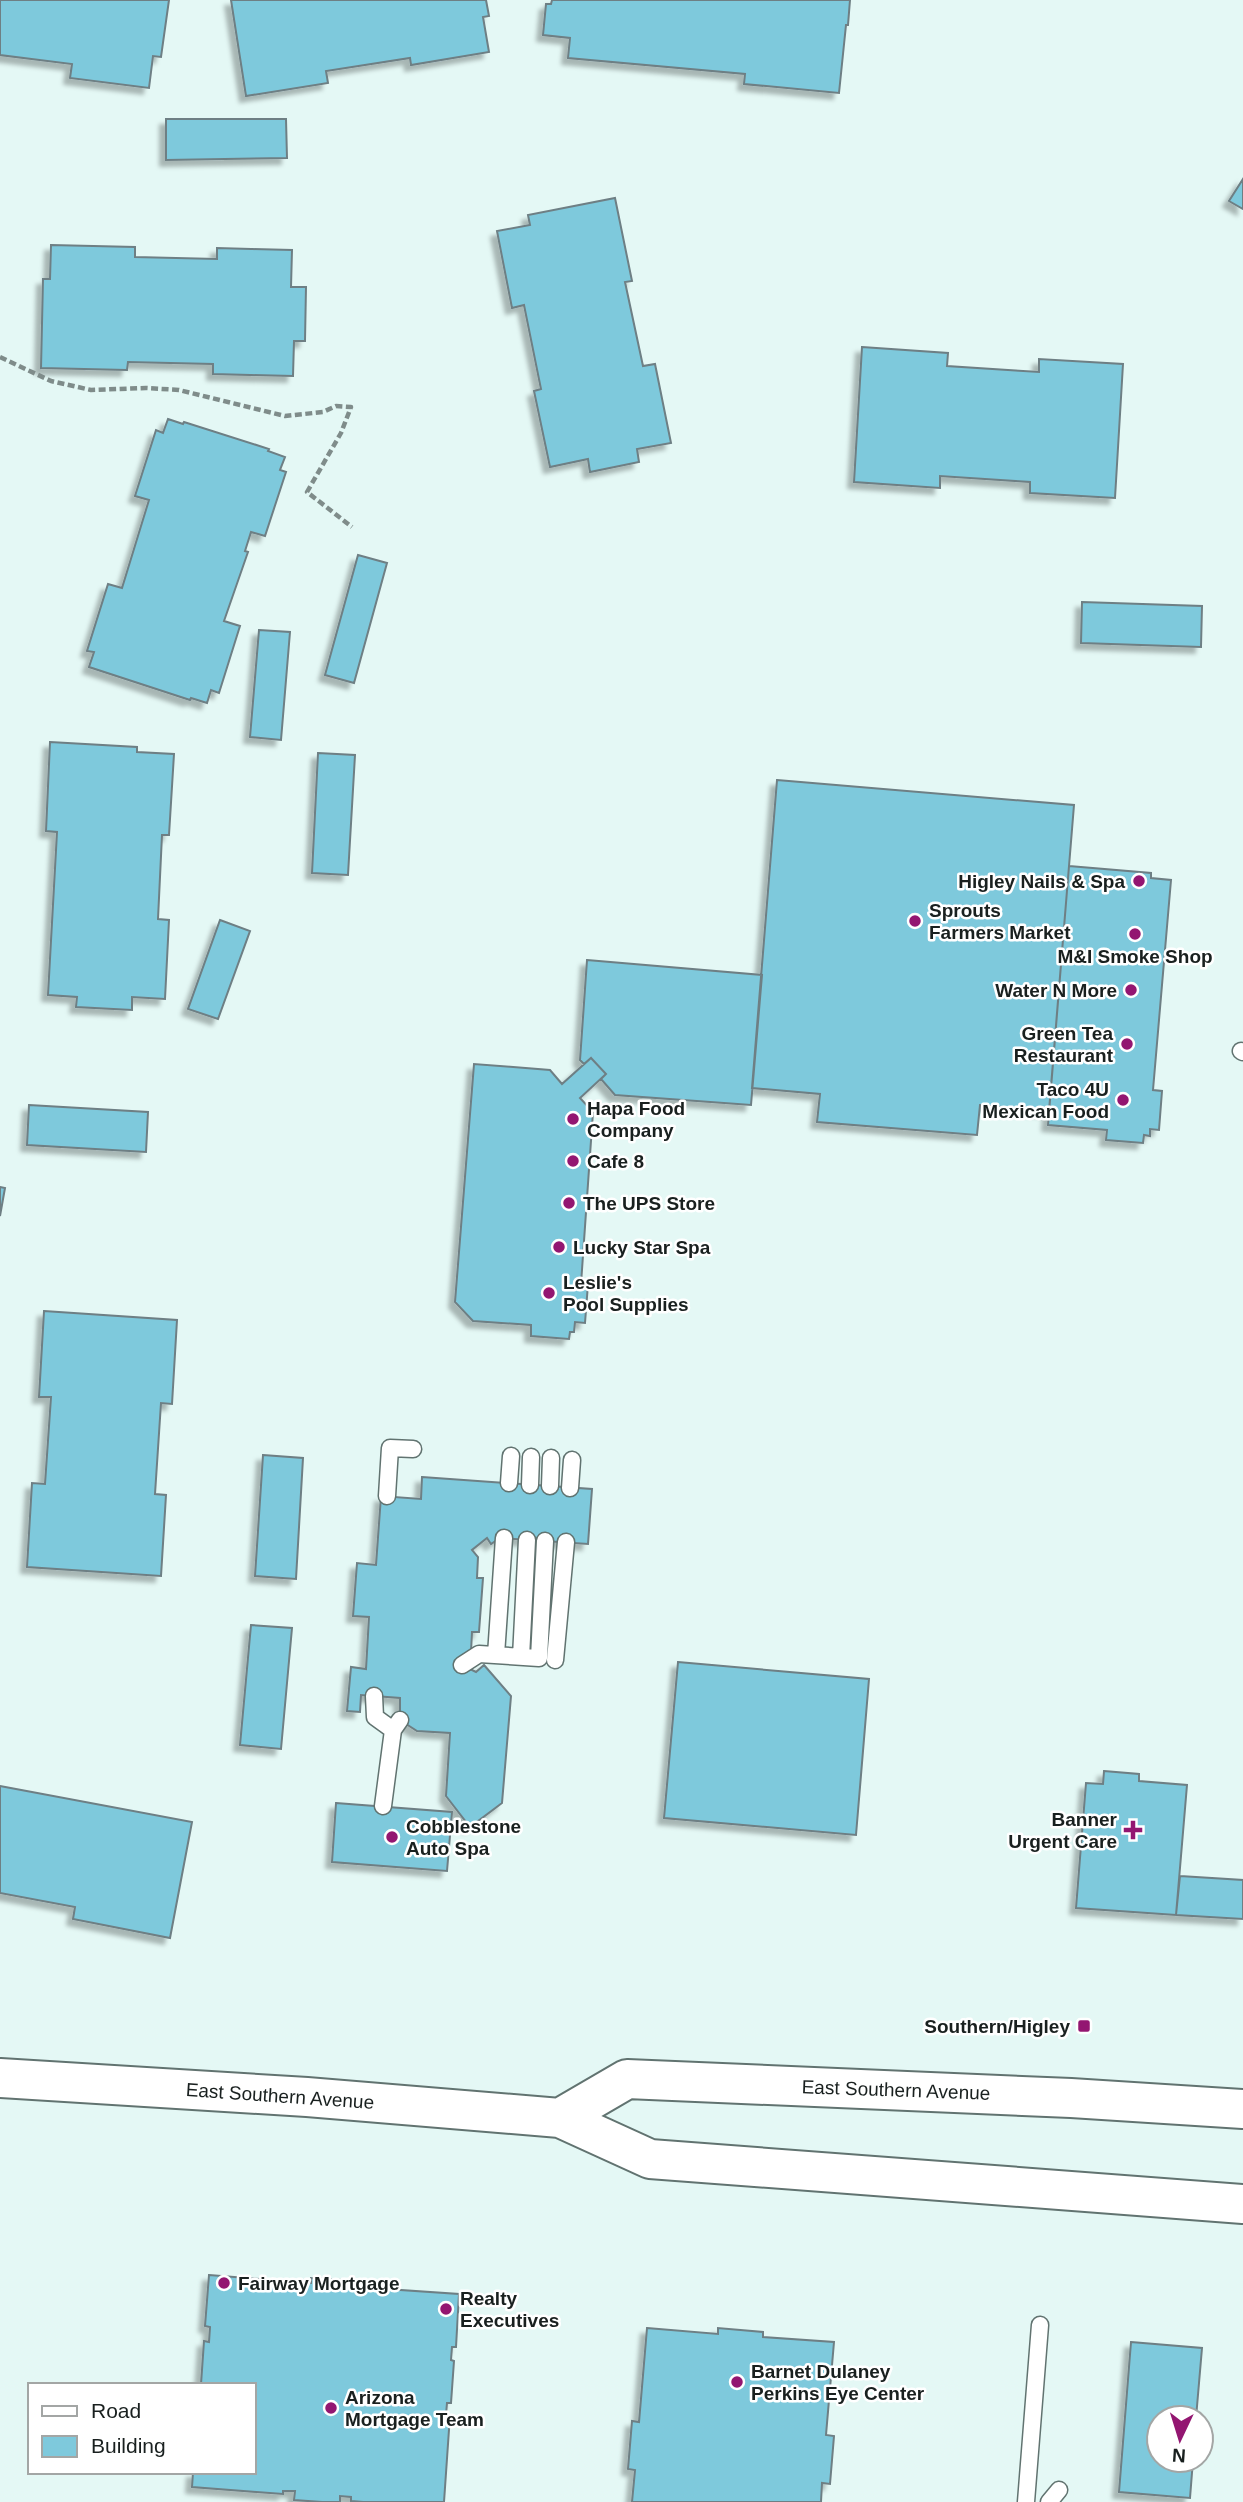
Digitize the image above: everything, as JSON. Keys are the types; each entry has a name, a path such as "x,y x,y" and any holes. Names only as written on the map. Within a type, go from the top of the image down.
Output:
{"main road":[{"name":"East Southern Avenue","path":"0,2078 307,2097 560,2118 650,2159 1243,2204"},
{"name":"East Southern Avenue","path":"560,2118 627,2079 1071,2098 1243,2109"}],"lane":[{"path":"387,1496 390,1448 413,1449"},
{"path":"509,1483 511,1455"},
{"path":"530,1485 531,1457"},
{"path":"550,1486 551,1458"},
{"path":"570,1488 572,1460"},
{"path":"496,1656 504,1538"},
{"path":"521,1657 527,1540"},
{"path":"462,1665 479,1654 539,1658 545,1541"},
{"path":"555,1660 565,1542"},
{"path":"374,1696 375,1717 396,1725 383,1806"},
{"path":"1026,2502 1040,2325"}],"path":[{"path":"0,357 51,381 92,390 179,390 285,416 323,412 335,405 351,407 341,433 307,492 352,527"}],"building":[{"path":"0,0 169,0 161,57 153,56 149,88 70,78 72,64 0,55"},
{"path":"231,0 486,0 489,16 483,17 489,52 411,65 410,58 326,71 328,83 246,96"},
{"path":"552,0 850,0 839,93 744,84 745,74 568,58 570,38 543,35 546,4 551,4"},
{"path":"166,119 286,119 287,158 166,160"},
{"path":"1243,179 1243,209 1229,201"},
{"path":"615,198 632,281 625,282 643,366 655,364 671,443 637,449 639,462 590,472 588,459 550,467 534,391 541,389 524,305 512,308 497,231 530,225 528,215"},
{"path":"51,245 135,247 135,257 217,259 217,248 292,250 291,287 306,287 305,341 294,341 293,376 213,374 213,364 128,362 127,370 41,368 43,279 50,279"},
{"path":"862,347 948,353 947,366 1039,372 1039,359 1123,364 1115,498 1030,493 1030,482 940,476 940,488 854,482"},
{"path":"168,419 269,449 268,451 285,457 280,470 286,472 265,536 251,532 245,551 248,552 224,621 240,626 219,693 211,690 207,703 89,667 94,652 87,651 108,584 122,588 149,500 135,496 156,430 163,433"},
{"path":"358,555 387,563 354,683 325,675"},
{"path":"1082,602 1202,606 1201,647 1081,643"},
{"path":"259,630 290,632 281,740 250,737"},
{"path":"50,742 137,747 137,752 174,754 169,835 162,835 158,919 169,920 165,999 132,997 132,1010 76,1007 77,997 48,995 57,832 46,831"},
{"path":"318,753 355,755 348,875 312,873"},
{"name":"Sprouts Farmers Market","path":"777,780 1074,805 1049,1111 980,1105 977,1135 817,1122 820,1094 752,1088"},
{"path":"1069,866 1151,873 1151,878 1171,880 1153,1090 1162,1091 1159,1130 1150,1129 1150,1136 1144,1135 1143,1143 1106,1140 1107,1130 1048,1125"},
{"path":"220,920 250,931 218,1019 188,1009"},
{"path":"587,960 762,975 751,1105 615,1095 601,1079 606,1074 591,1058 584,1064 580,1060"},
{"path":"591,1058 606,1074 580,1098 593,1112 581,1284 588,1284 585,1323 575,1322 574,1332 570,1332 569,1339 531,1336 531,1325 473,1321 455,1302 474,1064 550,1070 562,1084"},
{"path":"29,1105 148,1112 146,1152 27,1145"},
{"path":"0,1187 5,1188 0,1216"},
{"path":"44,1311 177,1320 172,1404 161,1403 155,1494 166,1495 161,1576 27,1567 32,1483 45,1484 51,1397 39,1397"},
{"path":"263,1455 303,1458 296,1579 255,1576"},
{"name":"Cobblestone Auto Spa","path":"422,1477 592,1489 588,1544 500,1538 491,1544 487,1538 472,1550 478,1557 477,1578 483,1578 479,1632 472,1632 471,1652 462,1665 476,1672 484,1665 511,1696 502,1803 470,1827 446,1796 450,1733 417,1731 400,1720 400,1698 361,1695 360,1712 347,1711 351,1667 366,1669 369,1617 353,1616 357,1563 376,1565 381,1496 421,1499"},
{"path":"251,1625 292,1628 281,1749 240,1745"},
{"path":"678,1662 869,1679 856,1835 664,1818"},
{"name":"Banner Urgent Care","path":"1104,1771 1139,1774 1139,1781 1187,1785 1176,1915 1076,1908 1086,1783 1103,1784"},
{"path":"0,1786 192,1822 170,1938 73,1919 75,1907 0,1893"},
{"name":"Cobblestone Auto Spa","path":"336,1803 452,1812 447,1871 332,1862"},
{"path":"1180,1876 1243,1880 1243,1919 1176,1915"},
{"path":"209,2275 311,2283 311,2278 358,2281 357,2287 459,2294 456,2347 452,2347 451,2360 454,2361 451,2403 447,2403 446,2415 450,2415 444,2502 363,2502 340,2496 340,2502 322,2502 294,2500 295,2491 283,2491 283,2494 192,2487 193,2474 256,2474 256,2383 201,2383 204,2341 209,2342 210,2327 205,2326"},
{"name":"Barnet Dulaney Perkins Eye Center","path":"647,2328 718,2334 718,2328 763,2332 763,2337 834,2342 826,2435 834,2436 830,2484 822,2483 821,2502 632,2502 635,2470 628,2469 632,2421 639,2422"},
{"path":"1131,2342 1202,2348 1197,2404 1145,2404 1145,2474 1192,2474 1190,2498 1119,2492"}],"place":[{"name":"Higley Nails & Spa","path":"1139,881"},
{"name":"Sprouts Farmers Market","path":"915,921"},
{"name":"M&I Smoke Shop","path":"1135,934"},
{"name":"Water N More","path":"1131,990"},
{"name":"Green Tea Restaurant","path":"1127,1044"},
{"name":"Taco 4U Mexican Food","path":"1123,1100"},
{"name":"Hapa Food Company","path":"573,1119"},
{"name":"Cafe 8","path":"573,1161"},
{"name":"The UPS Store","path":"569,1203"},
{"name":"Lucky Star Spa","path":"559,1247"},
{"name":"Leslie's Pool Supplies","path":"549,1293"},
{"name":"Banner Urgent Care","path":"1133,1830"},
{"name":"Cobblestone Auto Spa","path":"392,1837"},
{"name":"Southern/Higley","path":"1084,2026"},
{"name":"Fairway Mortgage","path":"224,2283"},
{"name":"Realty Executives","path":"446,2309"},
{"name":"Barnet Dulaney Perkins Eye Center","path":"737,2382"},
{"name":"Arizona Mortgage Team","path":"331,2408"}]}
